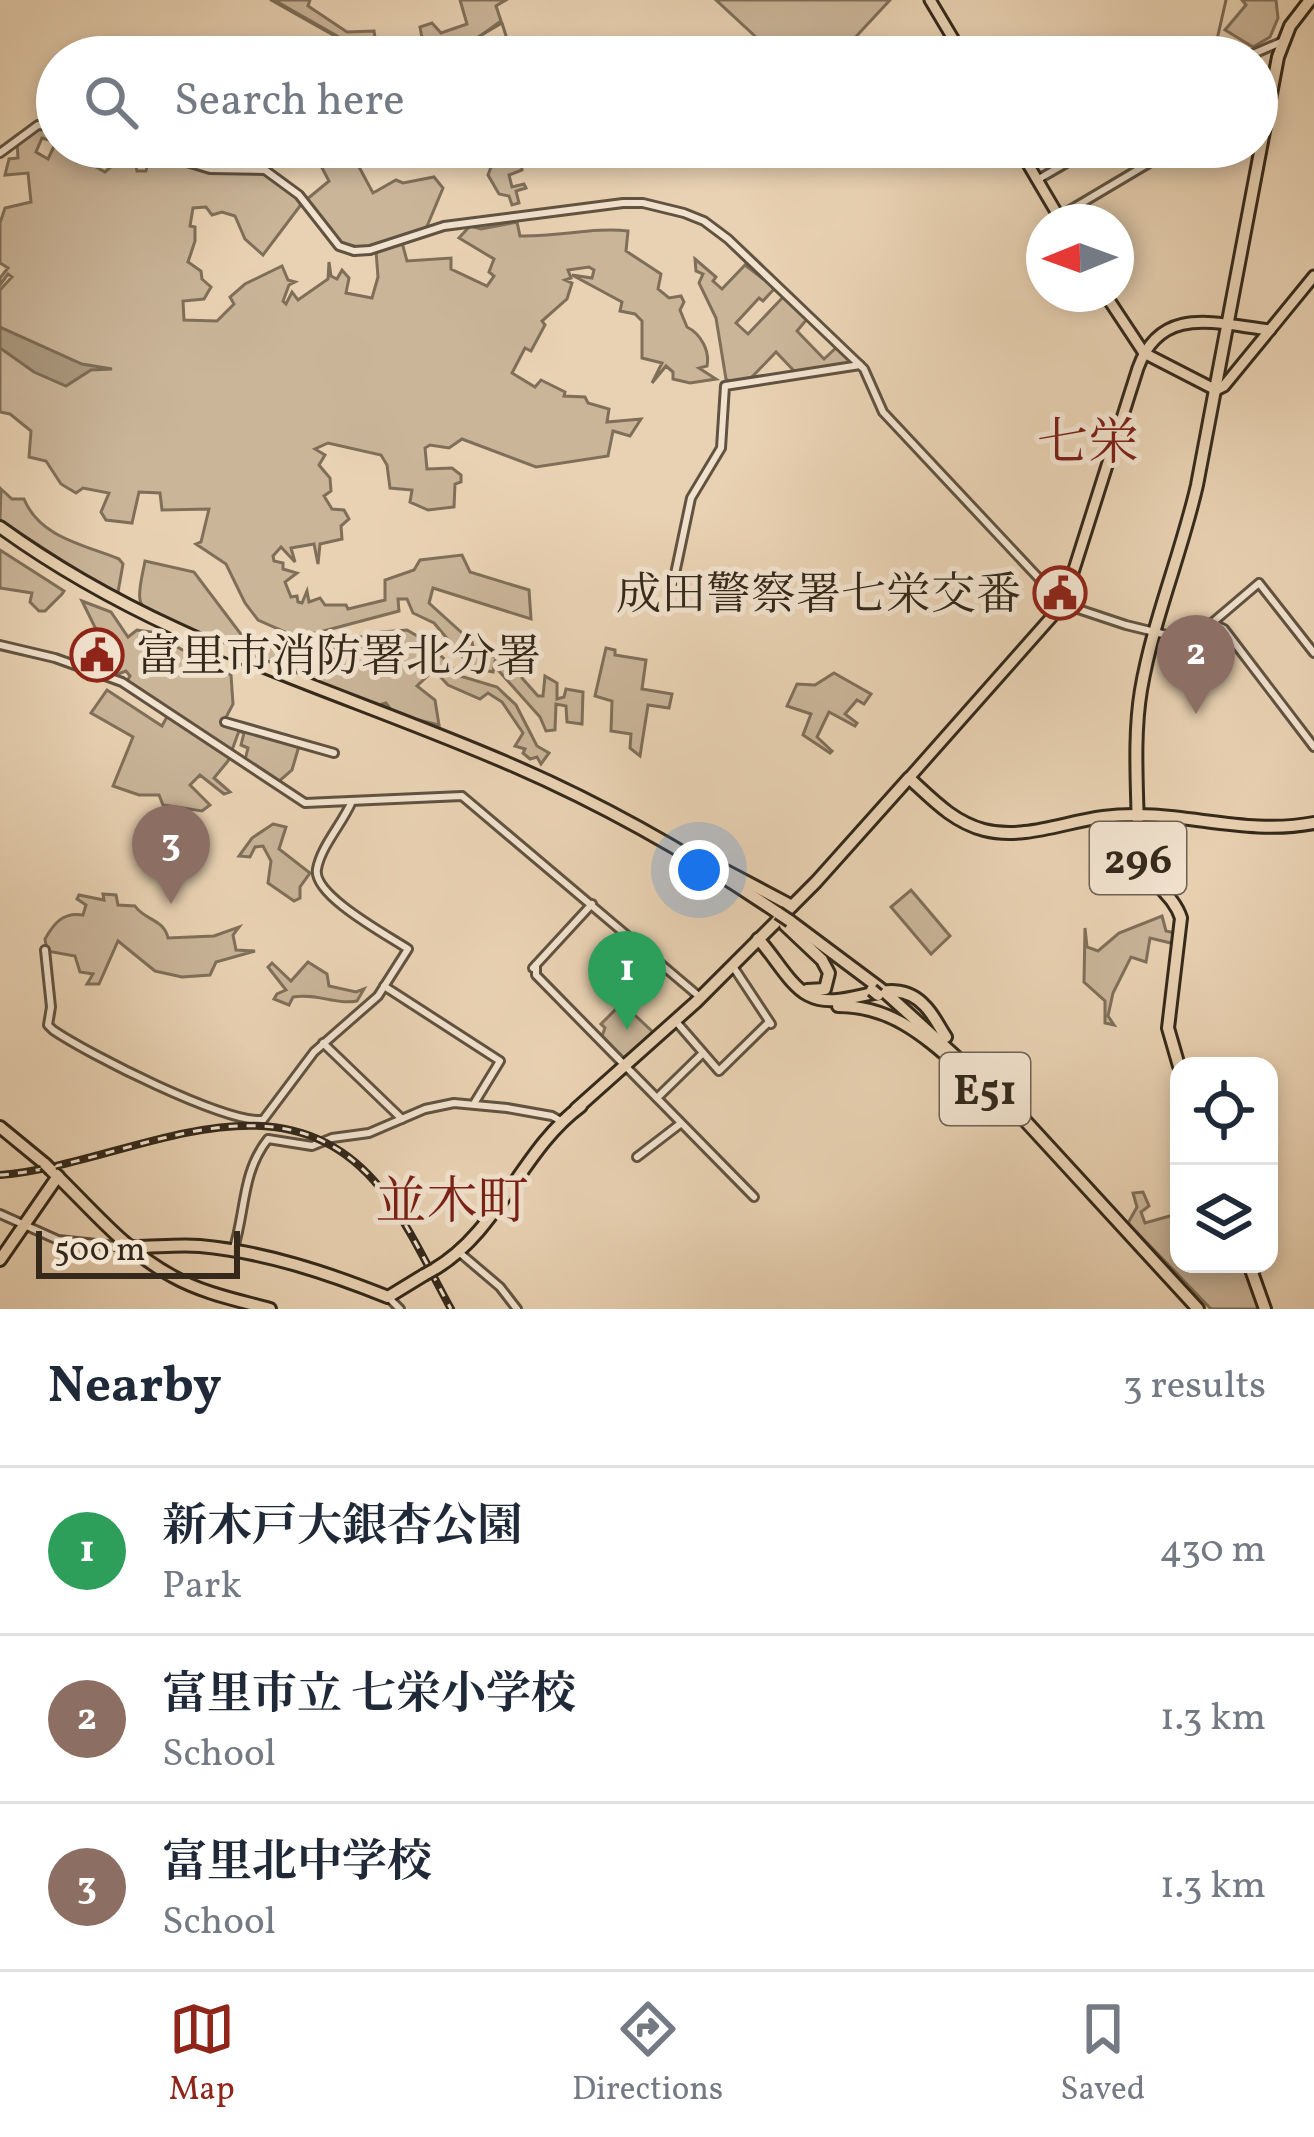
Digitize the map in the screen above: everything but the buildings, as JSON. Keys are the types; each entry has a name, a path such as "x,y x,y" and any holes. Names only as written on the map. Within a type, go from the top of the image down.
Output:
{"highway":[{"name":"296","path":"1278,66 1283,42 1310,0"},
{"name":"296","path":"1176,1057 1168,1028 1180,914 1139,862 1139,704 1152,633 1186,531 1257,168"},
{"name":"E51","path":"0,531 94,590 169,628 514,766 643,830 776,915 879,992 982,1082 1194,1309"},
{"name":"E51","path":"0,531 113,607 193,646 468,754 584,806 776,915"},
{"path":"128,1247 233,1251 338,1276 389,1303 459,1253 561,1121 679,1025 909,778 959,820 996,832 1139,815 1254,829 1314,823"},
{"path":"643,830 792,906"},
{"path":"787,923 823,960 829,973 822,991 809,991 794,982"},
{"path":"627,1067 757,942"},
{"path":"757,942 806,994 831,1000 888,991 910,994 926,1007 982,1082"},
{"path":"757,942 801,996 820,1005 887,1013 982,1082"},
{"path":"0,1129 173,1282 256,1309"},
{"path":"0,1257 51,1172"},
{"path":"128,1247 191,1286 270,1309"},
{"path":"1252,1273 1265,1309"}],"main road":[{"path":"930,0 951,36"},
{"path":"1030,168 1051,204"},
{"path":"1117,312 1144,353 1213,390 1224,386 1314,276"},
{"path":"909,778 1063,604 1144,353 1159,333 1174,325 1270,330"}],"street":[{"path":"1278,41 1283,42"},
{"path":"0,153 36,126"},
{"path":"207,168 265,170 303,199 339,246 354,251 444,226 623,203 684,213 716,229 860,365 884,412 1063,604 1152,633 1181,636 1212,623 1259,583 1314,653"},
{"path":"1037,181 1059,168"},
{"path":"1086,204 1143,168"},
{"path":"673,588 691,498 719,453 725,386 860,365"},
{"path":"1212,623 1224,629 1314,747"},
{"path":"0,645 122,682 305,803 462,796 701,999"},
{"path":"225,722 334,753"},
{"path":"45,950 50,1028 96,1058 236,1118 258,1121 269,1116 323,1042 371,1003 408,949 324,891 317,878 317,867 352,801"},
{"path":"592,904 536,965 536,974 754,1197"},
{"path":"679,1025 719,1071 770,1023 734,968"},
{"path":"384,986 500,1061 475,1102"},
{"path":"323,1042 402,1119"},
{"path":"657,1098 703,1052"},
{"path":"233,1251 243,1220 245,1178 268,1139 312,1146 369,1132 435,1106 475,1102 561,1121"},
{"path":"637,1157 680,1124"},
{"path":"0,1214 62,1240 128,1247"},
{"path":"459,1253 500,1287 517,1309"},
{"path":"389,1303 400,1309"}],"shaded area":[{"path":"274,0 310,0 308,6 347,32 374,31 375,36 337,36"},
{"path":"460,0 506,0 496,6 501,21 480,36 422,36 420,27 432,23 441,33 467,24"},
{"path":"716,0 890,0 857,36 755,36"},
{"path":"1242,0 1276,0 1278,18 1270,36 1235,36 1225,30 1246,5"},
{"path":"36,129 36,168 266,172 303,202 263,255 245,239 235,216 193,208 190,226 195,227 195,241 188,262 211,287 204,299 183,301 184,320 217,321 234,304 230,297 245,284 282,266 288,280 295,282 289,285 286,304 292,292 298,300 328,279 329,262 331,276 337,279 342,270 349,278 346,293 372,298 378,277 376,251 340,243 306,200 329,181 322,168 360,168 373,193 396,180 434,177 443,188 425,231 401,239 407,261 451,258 451,269 487,286 494,276 489,272 494,259 459,238 470,226 481,229 517,222 520,236 628,231 626,251 661,274 658,289 669,298 681,296 680,310 687,327 700,338 707,355 707,366 699,368 716,379 690,383 673,379 666,366 652,383 662,363 642,358 642,321 620,311 622,302 572,275 592,278 594,270 568,270 571,278 565,280 572,283 567,299 542,321 545,325 531,351 525,348 512,373 535,387 541,380 565,392 564,396 585,397 588,403 609,409 607,422 641,419 630,436 613,431 608,456 536,467 462,439 449,448 430,445 425,448 427,469 452,468 461,475 461,482 455,484 454,507 428,510 410,502 412,490 390,488 381,455 328,443 315,449 325,455 319,465 330,478 331,491 324,496 332,509 344,510 349,519 341,526 342,539 320,544 318,564 314,544 291,548 295,562 281,547 273,556 283,563 283,569 297,573 285,582 291,597 297,596 302,603 307,591 309,602 320,598 325,605 348,609 385,600 385,580 414,570 420,560 462,555 470,572 529,590 531,619 433,588 429,603 472,642 474,651 496,657 493,672 472,668 434,623 413,613 407,599 398,599 399,611 292,635 258,620 226,564 196,544 201,542 209,509 162,510 160,493 139,492 132,523 106,520 101,512 109,493 83,488 76,493 61,484 46,461 29,457 31,431 0,412 0,290 12,277 8,274 0,285 8,268 0,263 0,223 5,208 31,202 28,173 5,175 9,159 18,158 17,143"},
{"path":"491,168 522,168 509,175 512,187 524,184 526,188 516,191 519,203 512,205 509,196 499,194 488,175"},
{"path":"695,259 722,289 745,265 775,288 736,323 748,334 784,296 808,318 797,331 824,359 838,346 855,363 796,373 776,352 750,379 726,379 716,318 699,283 703,274 696,271"},
{"path":"0,327 82,364 112,369 91,370 66,386 34,372 0,348"},
{"path":"1,489 12,499 24,499 52,531 119,559 123,564 118,592 115,595 0,520"},
{"path":"0,550 64,591 62,594 39,611 30,602 32,593 0,588"},
{"path":"145,561 194,572 243,637 295,657 324,654 349,640 381,632 407,630 429,643 460,676 497,687 516,705 537,746 549,753 541,764 537,757 530,759 525,749 515,746 523,733 502,702 488,693 480,699 448,685 434,670 417,686 435,700 439,725 394,714 386,703 375,706 295,677 293,663 280,659 279,671 224,643 209,642 207,634 169,623 140,600"},
{"path":"82,601 111,612 128,637 137,630 151,632 159,643 175,646 231,675 233,704 222,725 299,746 292,770 276,784 244,764 248,748 241,745 244,733 239,731 228,761 214,778 230,792 224,794 200,775 190,785 210,805 202,811 163,805 159,795 139,795 113,786 133,737 91,713 107,690 162,726 169,713 126,683 130,676 126,671 118,674"},
{"path":"606,648 615,650 615,655 646,660 642,689 672,694 669,708 648,705 640,756 630,748 631,734 611,731 612,701 595,696"},
{"path":"499,659 525,665 522,678 538,696 543,696 545,676 557,683 557,699 564,697 566,689 583,692 582,724 567,722 566,706 556,704 555,730 546,731 540,717 498,670"},
{"path":"834,673 871,694 864,704 857,700 845,714 855,726 829,712 817,737 830,753 803,735 811,714 787,706 797,684 815,685"},
{"path":"273,824 286,827 279,849 310,873 300,887 300,898 294,901 268,883 271,861 263,846 255,847 250,857 239,856 252,838"},
{"path":"911,890 950,936 931,954 891,907"},
{"path":"103,894 116,895 118,905 135,906 162,927 168,938 214,936 239,927 233,935 236,950 255,951 216,962 210,975 182,977 155,971 118,941 99,984 87,984 93,974 80,972 75,956 47,951 45,939 60,920 83,915 86,905 77,899 79,895 104,900"},
{"path":"1162,916 1166,931 1175,933 1175,944 1150,938 1146,962 1131,957 1113,993 1108,1016 1114,1025 1105,1023 1105,1001 1084,982 1085,928 1087,947 1098,951 1119,933"},
{"path":"308,962 327,974 329,986 356,992 364,989 357,1001 302,996 293,997 289,1005 274,999 286,990 268,967 272,963 291,981"},
{"path":"622,1003 656,1035 630,1058 623,1058 602,1036 605,1028 601,1024"},
{"path":"1143,1192 1149,1206 1141,1212 1145,1223 1170,1216 1170,1267 1128,1223 1137,1207 1133,1193"},
{"path":"1176,1273 1249,1273 1262,1309 1211,1309"}],"waterway":[{"path":"271,0 335,36"},
{"path":"1218,36 1226,0"},
{"path":"480,36 502,23 506,36"}],"railway":[{"path":"0,1175 200,1130 249,1126 296,1131 341,1151 381,1189 451,1309"}],"place":[{"name":"成田警察署七栄交番","path":"1060,593"},
{"name":"富里市消防署北分署","path":"97,655"},
{"name":"富里市立 七栄小学校","path":"1196,714"},
{"name":"富里北中学校","path":"171,904"},
{"name":"新木戸大銀杏公園","path":"627,1030"}],"district":[{"name":"七栄","path":"1088,441"},
{"name":"並木町","path":"452,1200"}]}
